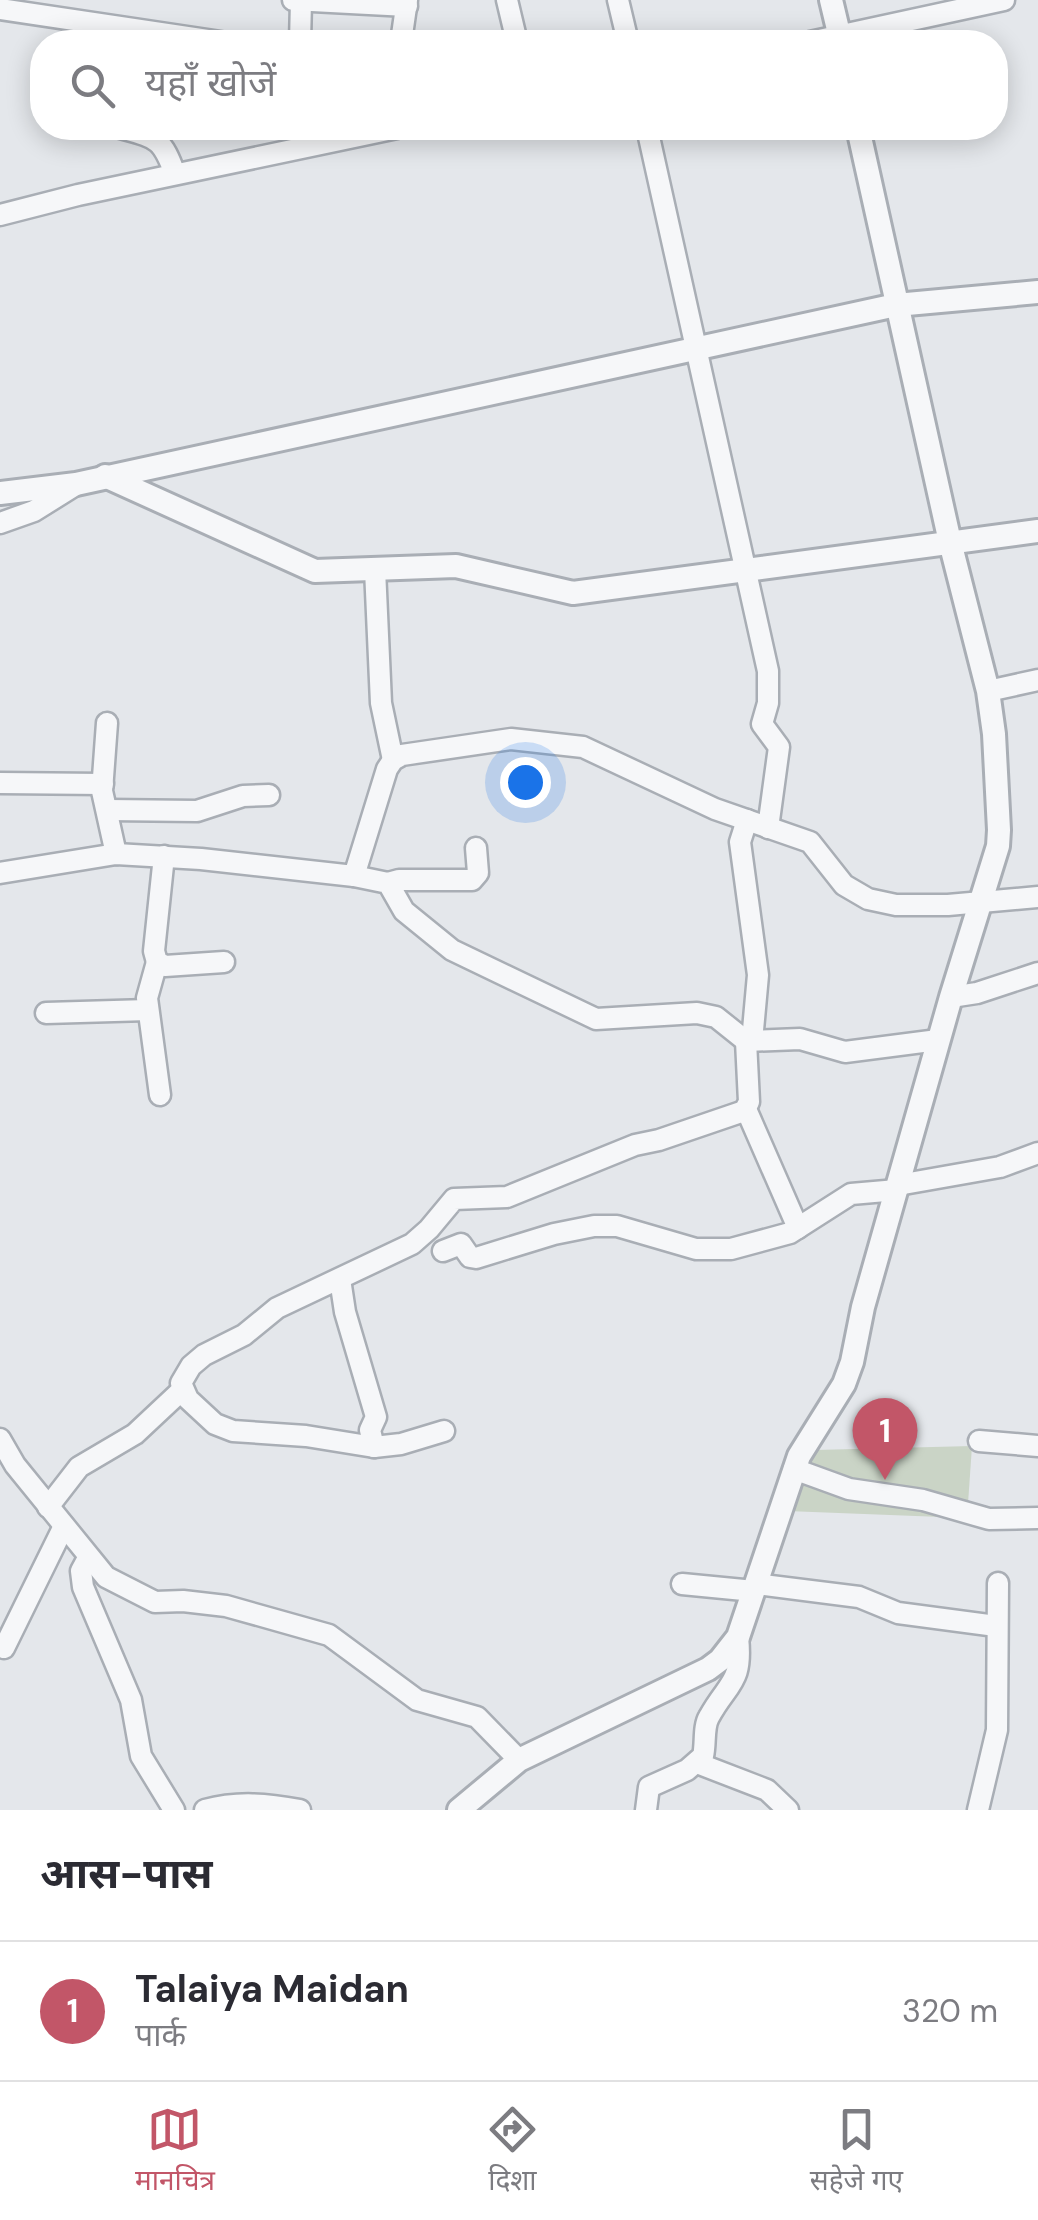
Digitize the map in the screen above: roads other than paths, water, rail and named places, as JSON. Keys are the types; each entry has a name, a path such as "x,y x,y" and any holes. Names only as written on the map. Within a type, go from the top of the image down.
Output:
{"street":[{"path":"293,0 407,3 403,30"},
{"path":"508,0 514,30"},
{"path":"618,0 625,30"},
{"path":"831,0 838,30"},
{"path":"300,30 301,1"},
{"path":"879,30 992,1"},
{"path":"0,9 141,30"},
{"path":"157,140 163,143 175,174"},
{"path":"283,152 285,140"},
{"path":"0,215 340,140"},
{"path":"650,140 768,671 768,703 762,724 779,747 768,828"},
{"path":"472,1806 519,1760 708,1669 738,1637 794,1469 848,1373 950,997 998,846 994,734 988,691 950,542 861,140"},
{"path":"0,493 67,486 896,305 1038,292"},
{"path":"105,476 315,570 456,566 572,594 1038,530"},
{"path":"0,522 34,511 67,486"},
{"path":"375,569 381,703 393,760"},
{"path":"988,691 1038,680"},
{"path":"108,723 103,784 116,854"},
{"path":"354,876 386,770 393,760 402,755 511,739 583,746 715,809 810,842 844,885 868,899 896,905 1038,897"},
{"path":"0,782 103,784"},
{"path":"108,810 197,811 248,795 269,795"},
{"path":"48,1506 78,1466 135,1434 182,1390 186,1373 204,1354 244,1335 278,1308 412,1244 454,1199 507,1197 635,1145 746,1109 750,1102 749,1041 758,974 740,842 747,820"},
{"path":"0,872 116,854 354,876 388,884 400,880 472,880 478,873 476,848"},
{"path":"160,1094 148,1010 164,856"},
{"path":"388,884 404,911 452,950 588,1016 614,1020 697,1013 716,1018 749,1041 800,1040 844,1052 938,1040"},
{"path":"156,962 164,966 224,962"},
{"path":"950,997 977,994 1038,973"},
{"path":"46,1012 148,1010"},
{"path":"746,1109 798,1228"},
{"path":"443,1252 461,1244 470,1257 476,1258 594,1226 617,1226 706,1250 731,1248 780,1237 852,1194 1000,1167 1038,1153"},
{"path":"340,1279 347,1318 376,1417 370,1430 374,1447"},
{"path":"182,1390 215,1424 233,1430 374,1447 444,1432"},
{"path":"0,1439 88,1558 106,1576 155,1602 226,1606 333,1637 417,1700 477,1717 519,1760"},
{"path":"980,1441 1038,1446"},
{"path":"794,1469 849,1489 923,1500 989,1519 1038,1518"},
{"path":"4,1648 64,1526"},
{"path":"88,1558 82,1571 84,1588 129,1694 142,1756 174,1810"},
{"path":"682,1584 859,1597 898,1613 996,1626"},
{"path":"978,1810 997,1730 998,1584"},
{"path":"703,1753 706,1722 729,1691 738,1670 738,1637"},
{"path":"646,1810 650,1787 703,1753"},
{"path":"703,1753 767,1790 788,1810"},
{"path":"205,1810 265,1804 300,1810"}],"place":[{"name":"Talaiya Maidan","path":"885,1480"}]}
